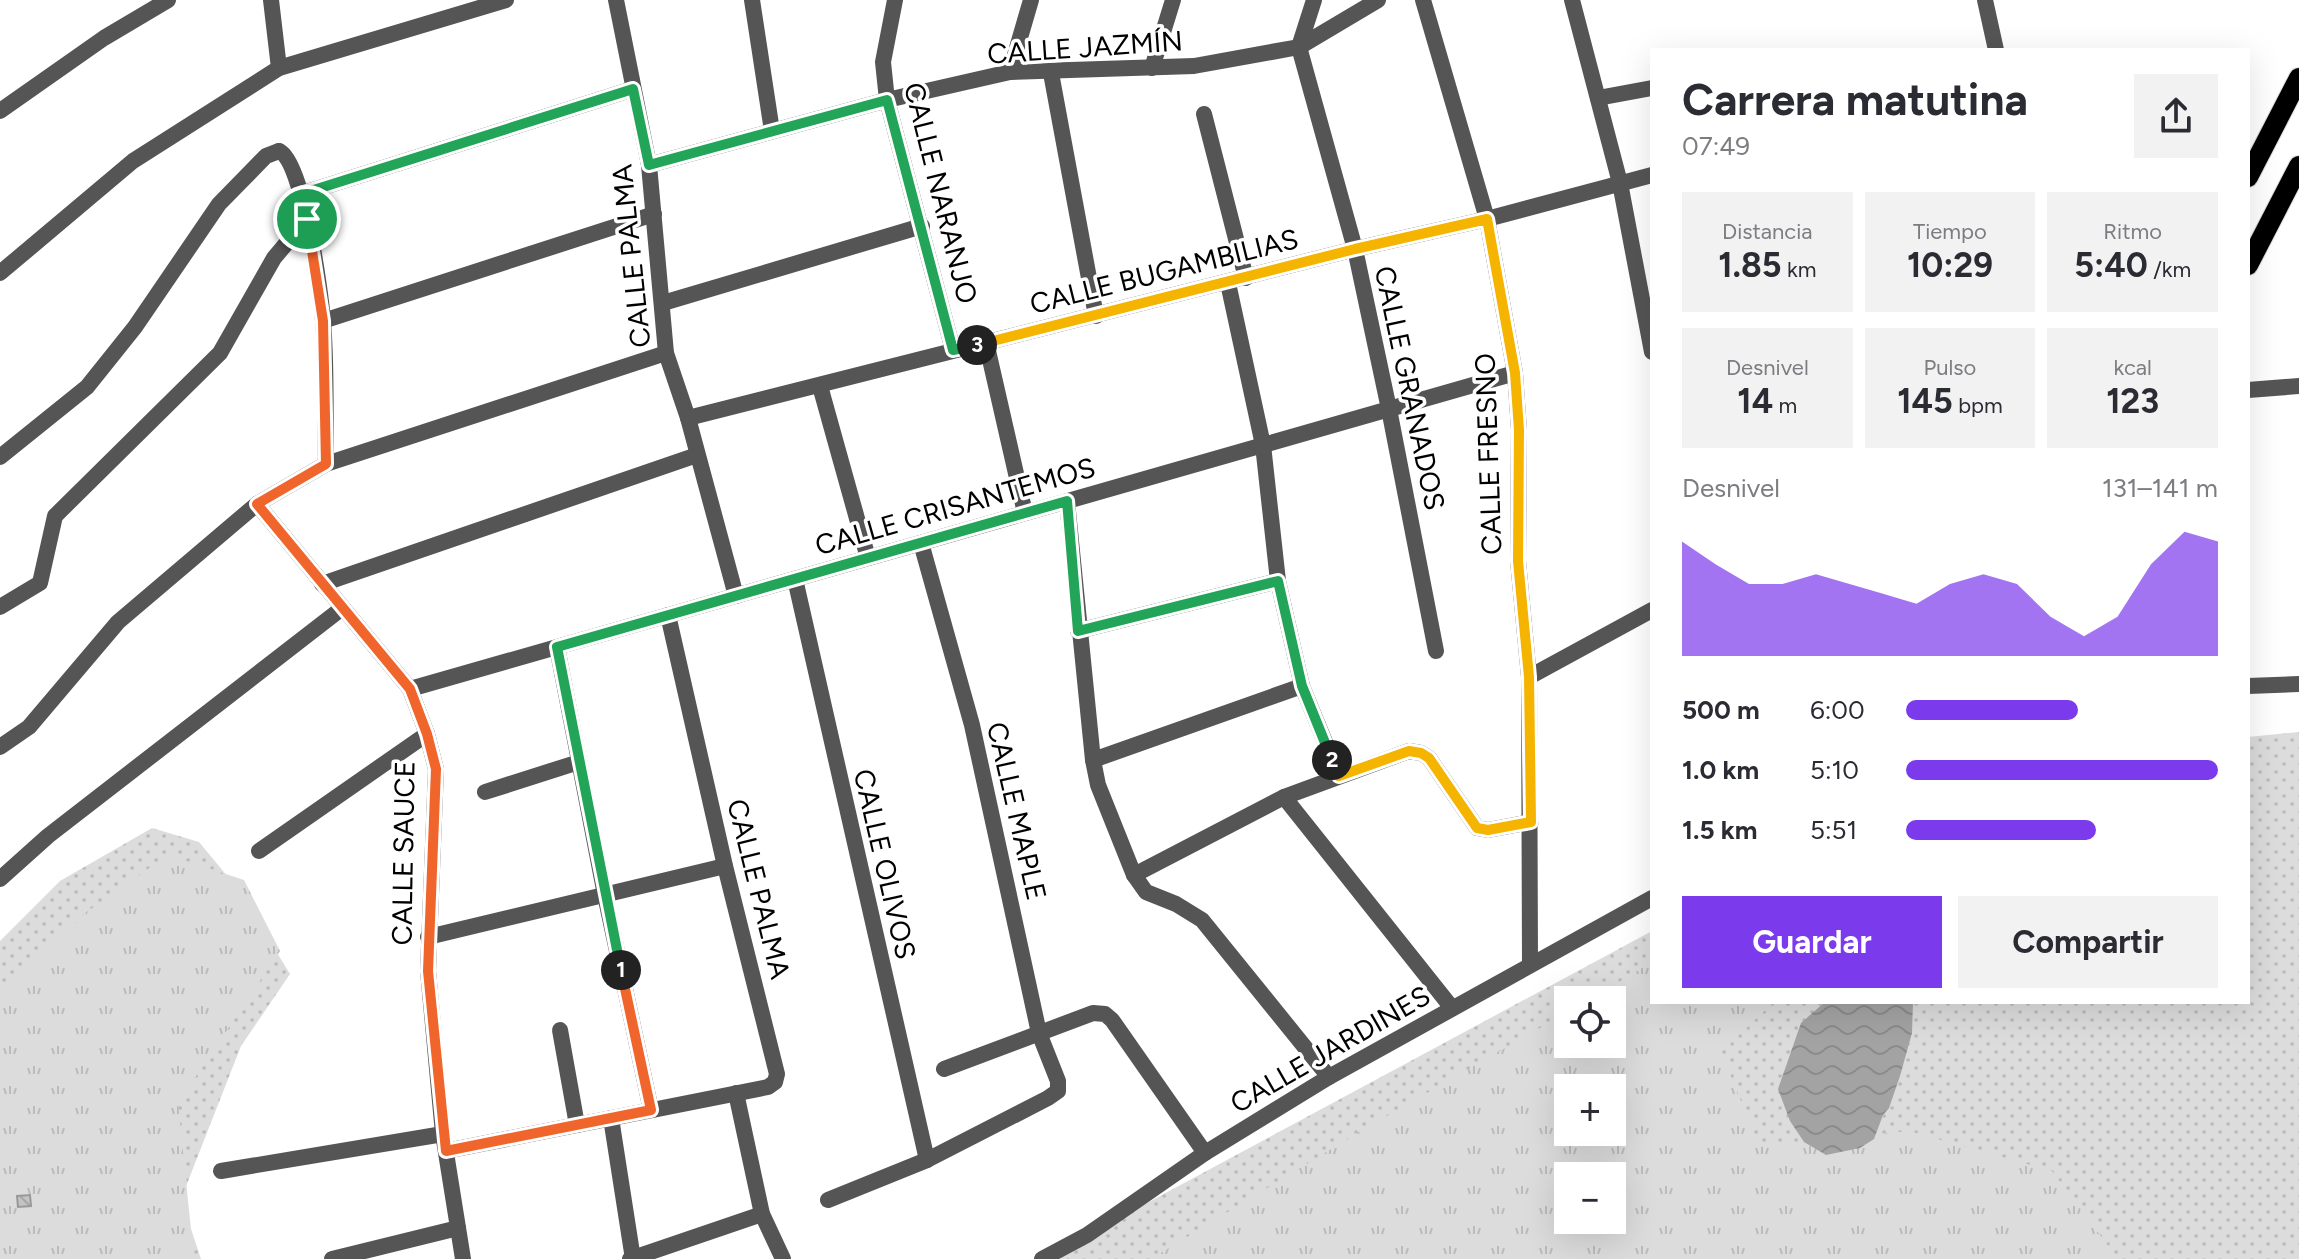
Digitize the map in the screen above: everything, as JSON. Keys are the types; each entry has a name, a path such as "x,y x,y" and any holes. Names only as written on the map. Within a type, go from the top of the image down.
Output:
{"main road":[{"path":"2250,170 2256,147 2299,78"},
{"path":"2250,261 2299,166"}],"street":[{"path":"0,111 104,38 168,0"},
{"path":"271,0 279,68"},
{"path":"0,273 133,161 279,68 506,0"},
{"name":"CALLE PALMA","path":"616,0 649,165 666,353 688,418 736,596"},
{"path":"752,0 772,131"},
{"name":"CALLE NARANJO","path":"895,0 883,62 887,100 953,350"},
{"path":"1010,72 1031,0"},
{"path":"1152,68 1173,0"},
{"path":"1299,47 1314,0"},
{"name":"CALLE JAZMÍN","path":"649,165 887,100 1010,72 1194,66 1299,47 1378,0"},
{"name":"CALLE FRESNO","path":"1423,0 1487,219 1515,373 1519,430 1518,561 1529,677 1530,964"},
{"path":"1572,0 1620,183 1650,341"},
{"path":"1985,0 1996,48"},
{"name":"CALLE GRANADOS","path":"1299,47 1355,249 1436,651"},
{"path":"1051,73 1096,316"},
{"path":"1598,98 1650,88"},
{"path":"301,194 633,89"},
{"path":"1204,114 1246,278"},
{"path":"0,457 87,387 135,327 219,204 266,156 279,151 290,159 301,194 323,321 326,464"},
{"name":"CALLE BUGAMBILIAS","path":"688,418 1650,176"},
{"path":"323,321 654,214"},
{"path":"0,607 40,583 55,516 220,353 274,258 307,219"},
{"path":"663,303 922,226"},
{"path":"1228,283 1263,445 1278,581 1302,686 1339,776"},
{"path":"986,342 1025,513"},
{"path":"0,747 29,727 118,622 257,504 326,464 666,353"},
{"name":"CALLE CRISANTEMOS","path":"410,689 1515,373"},
{"path":"820,386 868,558"},
{"path":"2250,390 2299,386"},
{"path":"322,584 697,455"},
{"path":"1067,501 1093,760 1098,785 1134,875 1146,892 1176,904 1202,920 1329,1077"},
{"name":"CALLE SAUCE","path":"257,504 410,689 427,734 436,769 428,971 445,1142 463,1259"},
{"name":"CALLE MAPLE","path":"921,543 972,725 1039,1033 1058,1081 1058,1091 1048,1098 927,1160"},
{"name":"CALLE OLIVOS","path":"795,579 927,1160"},
{"path":"1078,631 1278,581"},
{"path":"0,879 48,836 341,609"},
{"path":"1529,677 1650,611"},
{"name":"CALLE PALMA","path":"668,615 725,866 777,1074 775,1082 768,1087 736,1093"},
{"path":"557,647 651,1110"},
{"path":"2250,686 2299,684"},
{"path":"1093,760 1302,686"},
{"path":"259,851 427,734"},
{"path":"1134,875 1284,797 1409,751 1429,758 1477,828 1488,830 1531,822"},
{"path":"485,792 579,762"},
{"path":"1284,797 1452,1008"},
{"path":"428,937 725,866"},
{"name":"CALLE JARDINES","path":"1042,1259 1087,1235 1205,1153 1329,1077 1650,899"},
{"path":"944,1069 1093,1013 1105,1014 1205,1153"},
{"path":"560,1030 577,1125"},
{"path":"221,1171 577,1125 736,1093 762,1214 783,1259"},
{"path":"611,1118 632,1259 762,1214"},
{"path":"828,1200 927,1160"},
{"path":"332,1259 458,1228"}],"green space":[{"path":"2299,732 2299,1259 1043,1259 1650,932 1650,1004 2250,1004 2250,737"},
{"path":"152,828 199,842 238,889 290,974 241,1046 181,1199 201,1259 0,1259 0,941 60,881"},
{"path":"168,855 244,880 280,951 178,1103 194,1259 0,1259 0,997 85,913"},
{"path":"1650,963 1650,1004 1772,1004 1721,1052 1760,1147 1909,1131 2052,1171 2118,1259 1151,1259 1359,1132 1554,1020 1554,1058 1626,1058 1626,986 1612,986"}],"water":[{"path":"1823,1004 1913,1004 1912,1033 1889,1108 1874,1139 1860,1148 1826,1155 1804,1142 1790,1121 1778,1089 1801,1023"}],"building":[{"path":"30,1195 31,1206 18,1207 17,1196"}],"route":[{"path":"633,89 649,165 887,100 953,350 1487,219 1515,373 1519,430 1518,561 1529,677 1531,822 1488,830 1477,828 1429,758 1421,753 1409,751 1339,776 1302,686 1278,581 1078,631 1067,501 557,647 651,1110 446,1151 428,971 436,769 427,734 410,689 257,504 326,464 323,321 307,219 301,194 633,89"}]}
